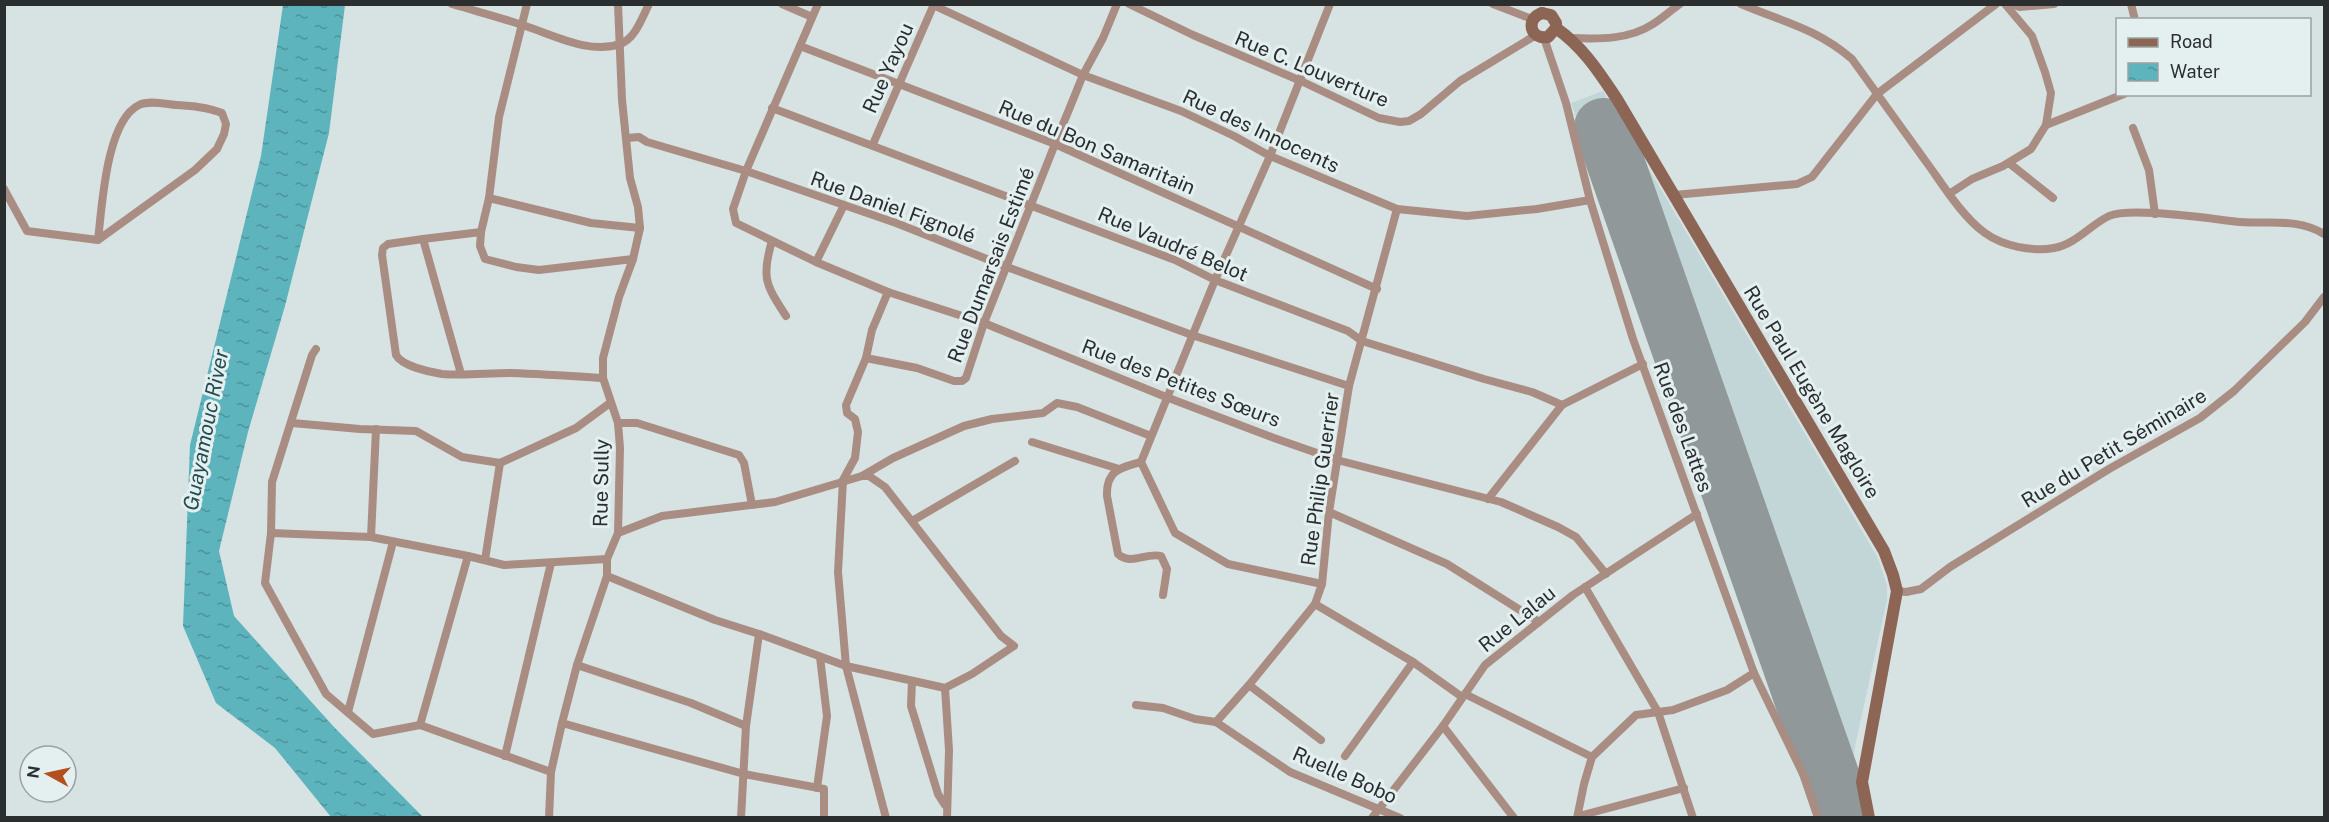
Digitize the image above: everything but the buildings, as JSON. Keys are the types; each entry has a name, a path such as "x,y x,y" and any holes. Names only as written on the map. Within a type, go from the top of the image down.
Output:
{"main road":[{"path":"1538,12 1551,15 1556,28 1552,35 1540,37 1531,26 1538,12"},
{"name":"Rue Paul Eugène Magloire","path":"1556,28 1571,38 1590,58 1617,99 1884,551 1897,591 1862,782 1869,818"}],"street":[{"path":"452,4 581,45 601,47 620,44 631,38 649,4"},
{"path":"527,4 499,117 489,198 481,232 480,246 485,259 539,270 633,259"},
{"name":"Rue Sully","path":"549,818 551,772 562,723 577,665 607,576 607,559 618,533 620,448 618,423 603,378 603,358 618,297 633,259 640,228 638,207 630,178 622,100 618,4"},
{"path":"782,4 812,18"},
{"path":"746,171 818,4"},
{"name":"Rue Dumarsais Estimé","path":"866,358 917,368 954,381 962,381 966,378 984,323 1055,144 1083,75 1103,38 1117,4"},
{"name":"Rue C. Louverture","path":"1129,4 1379,118 1400,122 1409,121 1460,81 1540,37"},
{"path":"1322,584 1228,564 1175,532 1141,462 1215,280 1301,81 1330,4"},
{"path":"1493,4 1538,12"},
{"path":"1571,38 1598,39 1633,35 1653,25 1680,4"},
{"path":"1741,4 1806,29 1834,43 1852,59 1949,194 1982,231 1996,240 2013,246 2055,248 2074,241 2111,215 2155,214 2248,224 2298,222 2325,234"},
{"path":"1674,195 1804,182 1820,168 1876,93 1996,4"},
{"path":"1949,194 1972,179 2009,163 2031,149 2046,125 2051,93 2045,72 2032,36 2005,4"},
{"path":"2016,6 2054,4"},
{"name":"Rue des Innocents","path":"933,5 1083,75 1181,111 1270,156 1397,209 1467,216 1537,209 1590,200"},
{"name":"Rue Yayou","path":"873,144 933,5"},
{"name":"Rue des Lattes","path":"1540,37 1566,103 1590,200 1642,364 1754,673 1804,776 1818,817"},
{"name":"Rue du Bon Samaritain","path":"801,46 1055,144 1377,289"},
{"path":"2046,125 2119,96"},
{"path":"4,189 27,231 98,240 195,170 217,149 224,134 225,124 222,113 197,106 167,104 143,103 134,108 121,124 110,155 98,240"},
{"name":"Rue Vaudré Belot","path":"772,108 873,144 1174,260 1215,280 1348,331 1362,341 1532,392 1562,405"},
{"path":"2133,128 2149,170 2155,214"},
{"name":"Rue Daniel Fignolé","path":"627,138 639,137 646,142 746,171 844,205 1192,335 1349,386"},
{"path":"2009,163 2053,198"},
{"name":"Rue des Petites Sœurs","path":"746,171 733,208 736,223 816,262 888,292 984,323 1166,397 1337,460 1501,502 1558,526 1576,537 1606,574"},
{"path":"489,198 581,221 640,228"},
{"path":"816,262 844,205"},
{"name":"Rue Philip Guerrier","path":"1216,722 1314,604 1322,584 1329,512 1349,386 1397,209"},
{"path":"481,232 388,244 383,248 382,255 396,355 402,363 440,374 534,374 603,378"},
{"path":"423,239 461,374"},
{"path":"772,241 765,269 768,285 786,316"},
{"path":"886,818 846,666 838,572 843,480 855,458 858,432 855,419 847,413 846,405 866,358 872,330 888,292"},
{"name":"Rue du Petit Séminaire","path":"1897,591 1921,589 1950,567 2109,469 2200,418 2234,391 2305,322 2325,297"},
{"path":"316,349 312,355 272,482 271,533 264,583 326,694 374,734 420,725 551,772"},
{"path":"1488,499 1562,405 1642,364"},
{"path":"292,423 416,431 462,458 500,464 576,428 610,403"},
{"path":"862,476 893,458 964,426 992,419 1043,413 1057,403 1077,407 1152,436"},
{"path":"618,423 637,423 739,455 744,463 752,505"},
{"path":"371,537 376,429"},
{"path":"1032,442 1119,469"},
{"path":"912,521 1015,461"},
{"path":"1141,462 1119,469 1110,477 1106,487 1118,554 1130,560 1155,554 1161,556 1167,569 1163,595"},
{"path":"484,560 500,464"},
{"path":"607,576 715,620 846,666 945,688 972,674 1014,646 1001,636 885,487 869,476 843,480 775,502 662,516 618,533"},
{"path":"1329,512 1447,564 1539,622"},
{"name":"Rue Lalau","path":"1372,818 1443,726 1485,665 1585,587 1697,514"},
{"path":"271,533 371,537 468,555 504,565 607,559"},
{"path":"348,712 393,542"},
{"path":"420,725 468,555"},
{"path":"505,756 551,563"},
{"path":"1585,587 1658,712 1693,818"},
{"path":"1314,604 1464,695 1592,757"},
{"path":"741,818 746,726 759,634"},
{"path":"817,788 827,716 820,657"},
{"path":"1345,756 1413,662"},
{"path":"577,665 691,703 746,726"},
{"path":"1684,788 1578,817 1592,757 1636,716 1673,710 1727,690 1754,673"},
{"path":"912,681 911,706 938,794 945,805"},
{"path":"1249,685 1321,740"},
{"path":"945,688 949,750 946,818"},
{"path":"1136,705 1163,708 1195,719 1216,722"},
{"name":"Ruelle Bobo","path":"1216,722 1290,772 1400,818"},
{"path":"562,723 744,774 824,789 824,818"},
{"path":"1443,726 1514,818"}],"shaded area":[{"path":"1603,91 1878,558 1887,586 1887,600 1855,746 1850,783 1859,817 1824,817 1571,103"}],"water":[{"name":"Guayamouc River","path":"283,5 345,5 329,133 285,306 248,432 219,551 234,616 334,727 423,817 331,817 275,748 216,703 183,626 190,445 261,156"}],"runway":[{"path":"1603,127 1845,818"}]}
